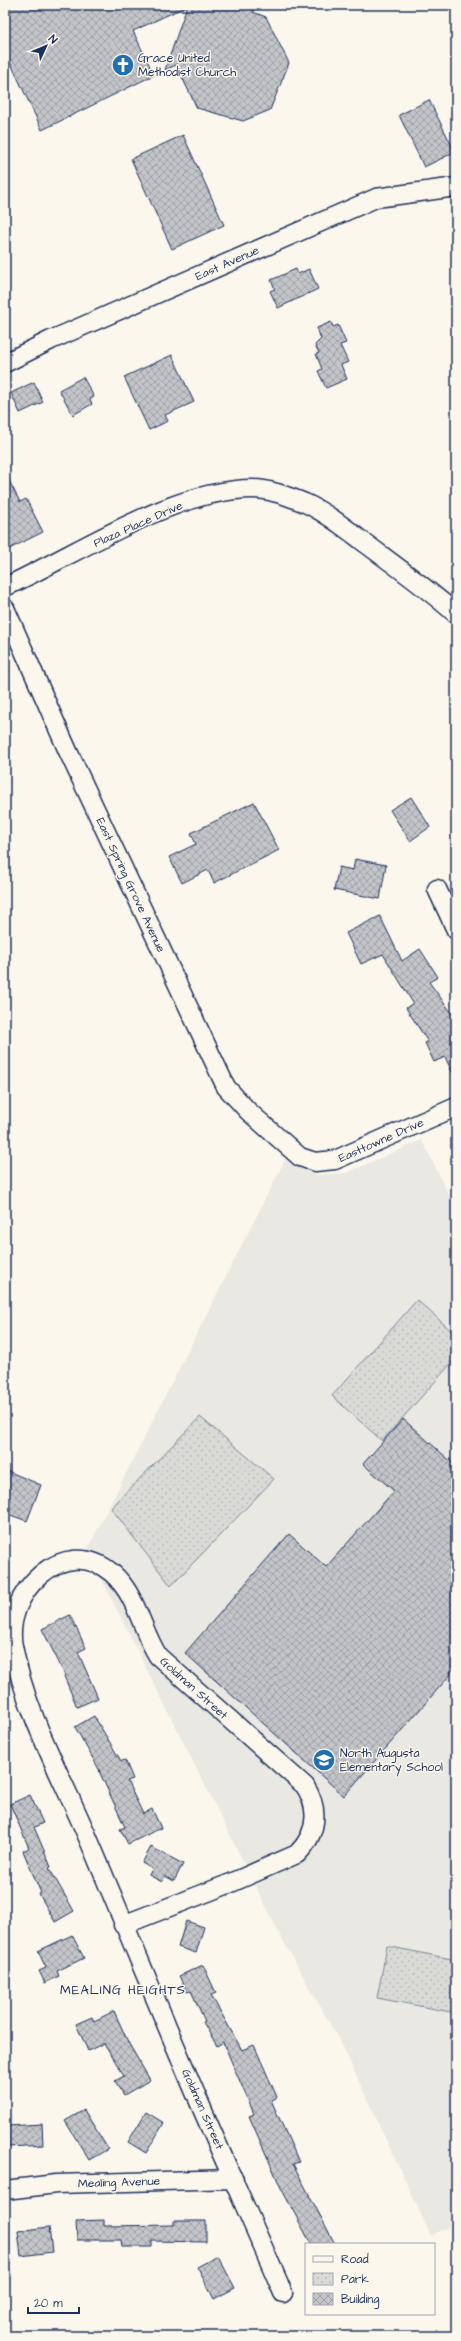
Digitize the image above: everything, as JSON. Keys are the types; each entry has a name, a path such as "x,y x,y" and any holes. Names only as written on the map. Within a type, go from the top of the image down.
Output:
{"street":[{"name":"East Avenue","path":"5,363 58,337 376,198 456,187"},
{"name":"Plaza Place Drive","path":"5,587 48,568 109,534 176,504 225,492 254,489 281,495 306,504 341,526 428,589 456,614"},
{"name":"East Spring Grove Avenue","path":"5,608 67,749 226,1087 248,1111 285,1144"},
{"path":"437,889 456,930"},
{"name":"Easttowne Drive","path":"285,1144 300,1157 315,1162 335,1160 456,1107"},
{"name":"Goldman Street","path":"123,1925 231,1883 297,1854 307,1842 314,1827 314,1805 305,1786 158,1656 149,1642 129,1594 112,1573 92,1561 70,1560 48,1568 31,1583 17,1609 13,1621 13,1645 27,1696 123,1925 283,2293"},
{"name":"Mealing Avenue","path":"5,2190 56,2184 234,2179"}],"shaded area":[{"name":"North Augusta Elementary School","path":"422,1140 456,1210 456,2223 431,2236 342,2045 281,1937 103,1582 82,1560 286,1158 317,1175 346,1173"}],"green space":[{"path":"417,1300 456,1335 456,1358 382,1441 332,1396"},
{"path":"200,1417 274,1479 171,1586 111,1508"},
{"path":"387,1946 456,1960 456,2013 377,1998"}],"building":[{"path":"5,5 256,5 253,12 266,17 289,63 270,110 243,121 197,108 176,65 165,70 187,6 133,31 154,75 42,130 5,51"},
{"path":"429,100 455,152 424,167 399,115"},
{"path":"183,135 224,225 172,249 131,159"},
{"path":"296,269 298,274 309,269 318,289 278,308 270,291 275,289 271,280"},
{"path":"331,322 333,327 338,325 346,343 340,345 348,362 341,365 347,379 326,388 318,371 322,369 316,354 319,353 315,345 321,339 317,328"},
{"path":"172,355 194,402 165,415 168,421 149,430 124,377"},
{"path":"83,377 94,397 90,399 92,404 73,415 59,390"},
{"path":"34,382 43,402 20,413 11,393"},
{"path":"5,473 20,502 26,499 43,532 9,549 5,540"},
{"path":"411,797 430,827 410,841 390,810"},
{"path":"254,802 279,850 214,883 208,870 182,883 169,857 196,844 191,833"},
{"path":"355,859 386,865 380,899 334,890 339,867 353,870"},
{"path":"380,916 402,961 420,949 438,977 429,982 456,1019 456,1080 445,1057 434,1062 425,1043 428,1042 406,1008 413,1003 383,954 361,964 346,933"},
{"path":"403,1419 456,1466 456,1666 450,1673 451,1674 344,1796 185,1653 289,1534 326,1567 394,1491 363,1464"},
{"path":"5,1470 41,1485 27,1521 5,1513"},
{"path":"70,1615 86,1648 78,1652 98,1698 77,1707 64,1676 65,1675 42,1629"},
{"path":"94,1716 121,1761 125,1760 133,1779 127,1781 143,1814 152,1809 161,1828 128,1844 120,1829 125,1827 100,1771 75,1727"},
{"path":"30,1795 43,1823 34,1827 51,1867 49,1868 74,1911 55,1922 39,1894 41,1893 23,1851 29,1848 10,1804"},
{"path":"151,1847 183,1864 174,1881 165,1876 162,1882 149,1875 152,1869 142,1863"},
{"path":"186,1921 204,1927 196,1953 178,1947"},
{"path":"72,1935 84,1958 57,1971 59,1976 45,1983 39,1971 46,1968 38,1951"},
{"path":"203,1965 216,1993 211,1995 242,2050 254,2045 277,2097 271,2100 299,2162 293,2164 334,2243 310,2243 281,2188 249,2116 254,2114 223,2042 217,2046 203,2022 205,2021 191,1991 187,1992 179,1976"},
{"path":"114,2011 129,2044 150,2080 124,2095 115,2081 124,2076 104,2043 88,2051 76,2024 92,2017 94,2021"},
{"path":"84,2110 108,2149 89,2160 65,2121"},
{"path":"146,2112 164,2123 146,2153 128,2142"},
{"path":"42,2124 43,2145 8,2147 7,2126"},
{"path":"104,2220 104,2226 174,2225 174,2221 206,2221 206,2242 152,2241 152,2247 122,2247 121,2240 77,2240 76,2221"},
{"path":"49,2227 52,2252 21,2256 18,2231"},
{"path":"218,2256 235,2288 214,2299 197,2267"}],"place":[{"name":"Grace United Methodist Church","path":"123,65"},
{"name":"North Augusta Elementary School","path":"324,1760"}],"district":[{"name":"MEALING HEIGHTS","path":"123,1989"}]}
